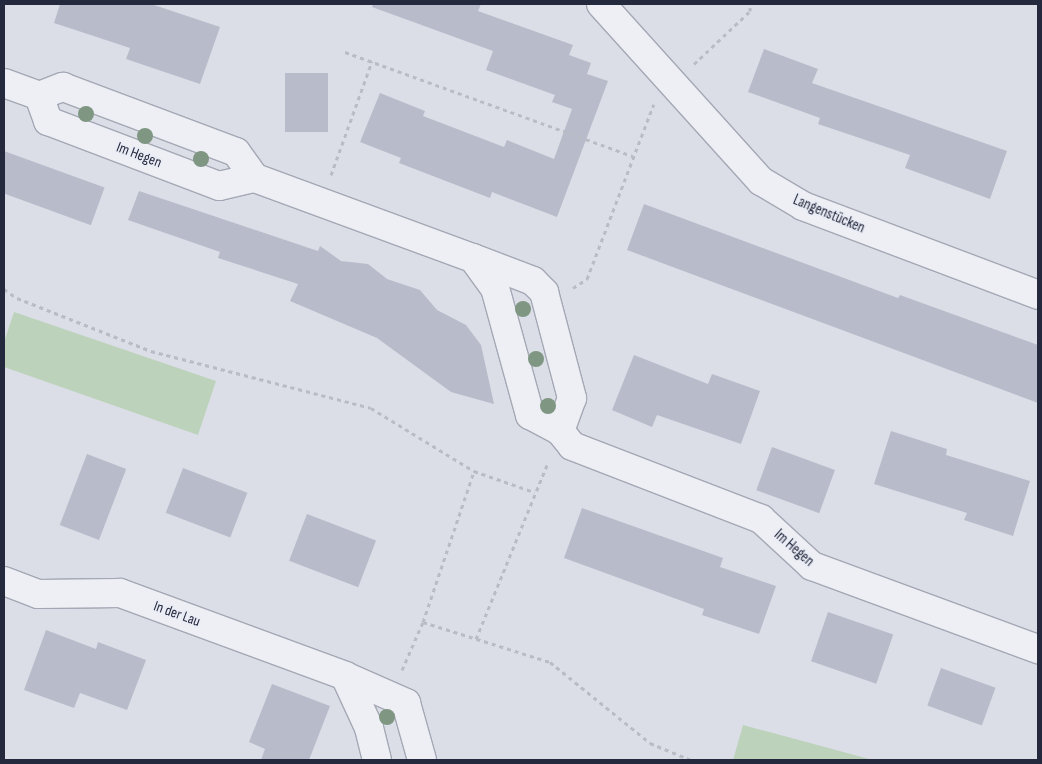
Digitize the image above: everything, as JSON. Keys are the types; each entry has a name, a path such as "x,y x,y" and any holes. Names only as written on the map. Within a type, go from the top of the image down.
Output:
{"street":[{"name":"Langenstücken","path":"601,4 762,181 803,206 1038,296"},
{"path":"4,83 39,96 63,87 236,152 255,178 533,281 544,292 572,398 560,431"},
{"name":"Im Hegen","path":"39,96 48,120 219,186 255,178"},
{"name":"Im Hegen","path":"473,258 495,288 530,415 560,431 572,446 762,519 812,566 1038,649"},
{"name":"In der Lau","path":"4,581 38,594 120,593 345,676 406,704 422,760"},
{"path":"345,676 369,728 377,760"}],"path":[{"path":"544,292 573,288 587,279 653,106 673,84 750,10 750,4"},
{"path":"345,52 633,156"},
{"path":"321,203 372,61"},
{"path":"4,289 17,298 151,350 371,408 474,470 534,492"},
{"path":"476,639 560,431"},
{"path":"391,696 423,622 474,470"},
{"path":"423,622 550,662 650,743 691,760"}],"green space":[{"path":"14,312 216,381 198,435 4,367 4,342"},
{"path":"743,725 873,760 733,760"}],"building":[{"path":"60,4 151,4 220,27 200,84 126,59 130,48 54,23"},
{"path":"373,4 481,4 478,11 573,45 569,55 591,63 587,74 608,81 557,217 492,192 490,198 399,163 401,158 360,142 380,93 425,111 423,116 504,147 507,140 554,159 572,109 552,102 555,95 486,70 493,51 372,7"},
{"path":"764,49 818,69 812,83 1007,151 990,199 905,168 910,155 818,124 820,118 748,92"},
{"path":"285,73 328,73 328,132 285,132"},
{"path":"4,151 105,188 91,225 4,194"},
{"path":"139,191 318,251 320,246 341,261 368,264 387,279 420,290 437,310 466,325 481,345 494,404 451,392 377,338 290,301 298,284 218,258 220,252 128,220"},
{"path":"644,204 898,298 900,295 1038,345 1038,403 627,250"},
{"path":"634,355 708,384 712,374 760,391 741,444 657,415 652,427 612,410"},
{"path":"891,431 947,449 946,455 1030,481 1013,536 964,520 967,513 874,484"},
{"path":"772,447 835,470 819,513 756,490"},
{"path":"87,454 126,469 99,540 60,525"},
{"path":"183,468 247,493 230,538 166,513"},
{"path":"582,508 723,558 720,567 776,586 759,634 702,615 704,609 564,558"},
{"path":"307,514 376,541 358,587 289,561"},
{"path":"828,612 893,634 876,684 811,661"},
{"path":"46,630 96,649 98,642 146,660 127,710 80,693 74,708 24,690"},
{"path":"941,668 996,688 982,725 927,706"},
{"path":"272,684 330,706 309,760 261,760 265,749 249,742"}]}
